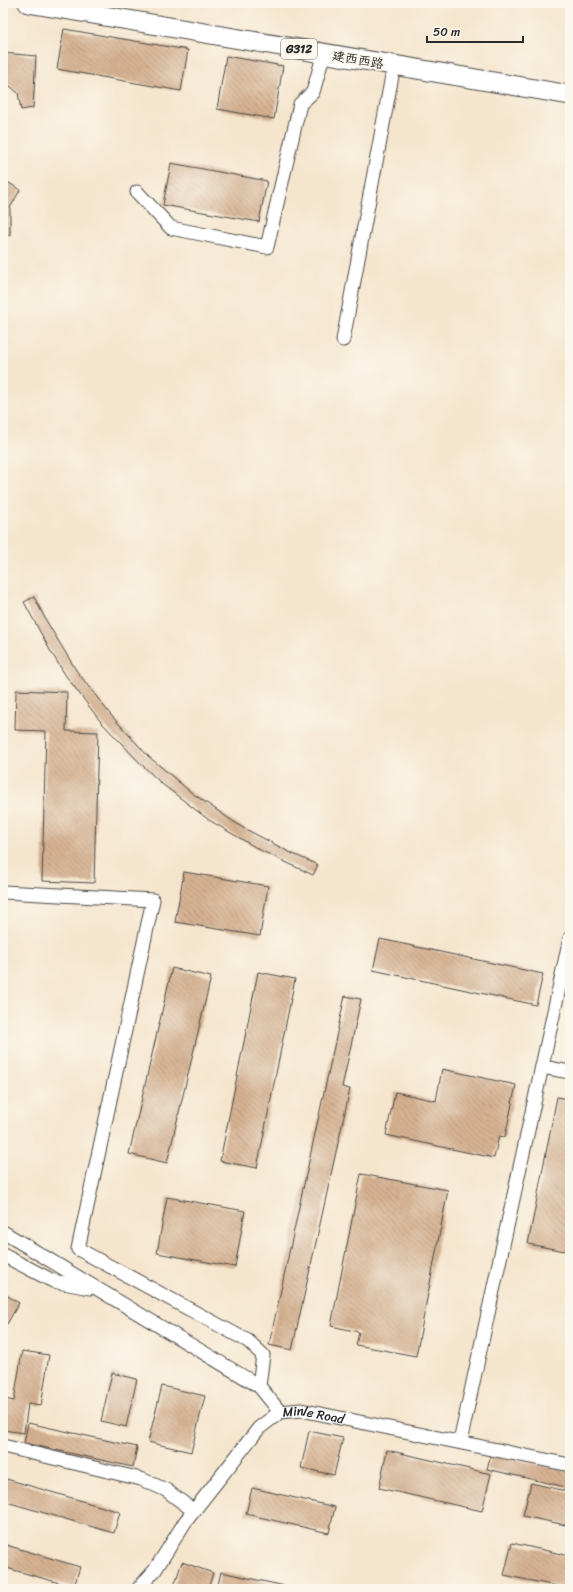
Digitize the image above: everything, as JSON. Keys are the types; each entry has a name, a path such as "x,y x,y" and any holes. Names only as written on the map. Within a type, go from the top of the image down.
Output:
{"highway":[{"name":"建西西路","path":"28,3 570,95"}],"street":[{"path":"137,192 171,228 268,247 300,104 313,92 324,53"},
{"path":"343,340 394,65"},
{"path":"3,892 153,900 78,1249 248,1341 263,1355 259,1386"},
{"path":"460,1442 570,938"},
{"path":"542,1067 570,1072"},
{"path":"3,1232 259,1386 280,1412"},
{"path":"3,1255 53,1281 100,1290"},
{"name":"Minle Road","path":"138,1589 155,1570 194,1512 259,1428 280,1412 301,1410 570,1465"},
{"path":"3,1446 141,1479 166,1490 194,1512"}],"building":[{"path":"64,29 188,50 181,91 57,69"},
{"path":"3,53 36,56 33,108 21,110 18,93 3,80"},
{"path":"226,56 283,66 274,119 217,109"},
{"path":"171,163 267,181 259,222 163,205"},
{"path":"3,179 20,190 10,208 10,235 3,235"},
{"path":"34,597 76,670 110,714 148,756 192,793 240,826 291,853 318,865 313,875 260,850 209,820 162,784 141,764 101,722 66,676 24,602"},
{"path":"16,690 67,692 66,731 98,732 94,883 42,881 46,731 15,730"},
{"path":"184,872 268,886 260,936 175,922"},
{"path":"380,939 543,974 536,1005 373,970"},
{"path":"172,968 211,977 167,1163 129,1154"},
{"path":"258,972 295,979 257,1168 220,1161"},
{"path":"345,996 361,999 342,1087 350,1089 292,1350 269,1345"},
{"path":"442,1069 516,1085 505,1137 499,1136 494,1158 386,1135 395,1092 436,1101"},
{"path":"557,1097 570,1099 570,1252 528,1244"},
{"path":"361,1174 448,1190 416,1356 356,1345 359,1332 331,1326"},
{"path":"167,1197 245,1211 235,1267 157,1253"},
{"path":"3,1293 19,1303 7,1324 3,1321"},
{"path":"22,1351 49,1355 41,1406 28,1404 24,1433 3,1430 5,1399 14,1401"},
{"path":"112,1373 137,1379 126,1427 101,1421"},
{"path":"162,1386 205,1396 191,1452 148,1442"},
{"path":"28,1423 137,1447 133,1467 24,1443"},
{"path":"309,1431 343,1438 334,1475 301,1468"},
{"path":"387,1450 491,1474 482,1511 379,1488"},
{"path":"491,1454 570,1472 570,1488 487,1469"},
{"path":"3,1478 120,1512 114,1533 3,1501"},
{"path":"531,1483 570,1492 570,1526 523,1516"},
{"path":"252,1488 335,1507 329,1533 246,1514"},
{"path":"512,1543 570,1556 570,1589 504,1575"},
{"path":"3,1544 80,1567 74,1587 3,1567"},
{"path":"182,1562 213,1573 208,1589 173,1589"},
{"path":"221,1572 294,1588 294,1589 217,1589"}]}
